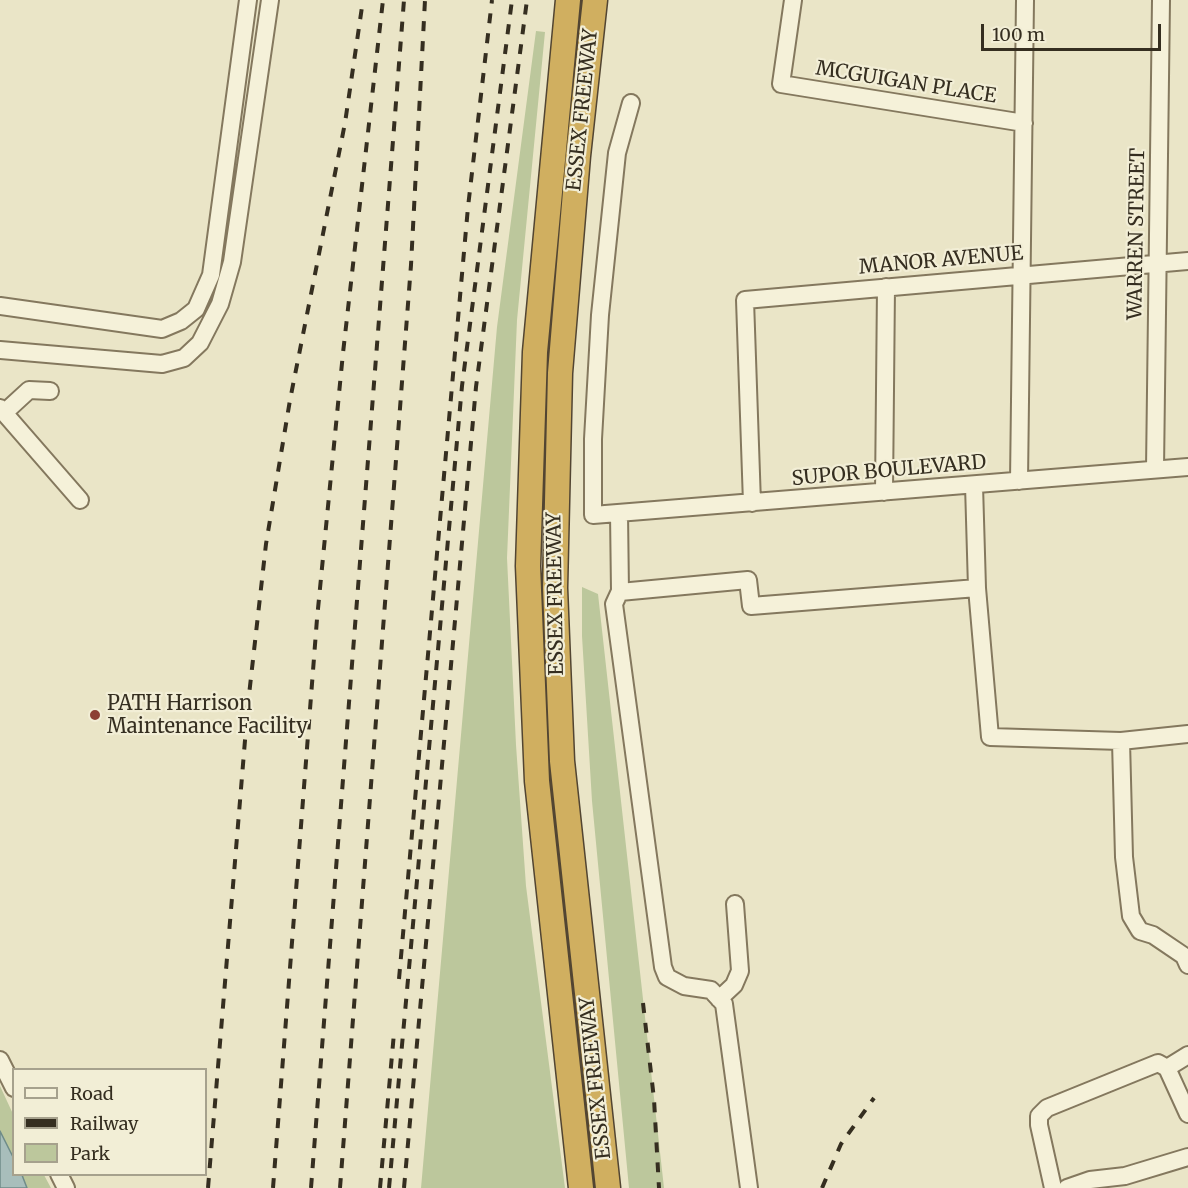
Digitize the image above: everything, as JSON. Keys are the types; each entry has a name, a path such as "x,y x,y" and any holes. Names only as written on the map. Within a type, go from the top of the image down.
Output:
{"highway":[{"name":"ESSEX FREEWAY","path":"568,0 536,341 530,438 528,566 537,781 581,1188"},
{"name":"ESSEX FREEWAY","path":"595,0 578,156 560,373 555,588 563,771 608,1188"}],"street":[{"path":"0,306 162,329 181,321 196,309 211,275 248,0"},
{"path":"0,350 162,364 184,358 200,343 220,304 232,262 270,0"},
{"name":"MCGUIGAN PLACE","path":"793,0 782,84 1024,123"},
{"path":"1019,481 1025,0"},
{"name":"WARREN STREET","path":"1155,469 1161,0"},
{"name":"SUPOR BOULEVARD","path":"631,103 617,153 600,315 593,439 593,515 1188,467"},
{"name":"MANOR AVENUE","path":"752,503 749,347 745,300 1188,261"},
{"path":"884,492 886,287"},
{"path":"51,391 26,392 2,411 80,500"},
{"path":"974,485 977,588 990,737 1121,741 1188,734"},
{"path":"619,513 620,591 614,604 663,967 667,977 684,986 711,990 724,1004 749,1188"},
{"path":"620,591 748,580 752,606 977,588"},
{"path":"1121,741 1124,857 1131,916 1140,931 1153,935 1184,956 1188,965"},
{"path":"719,999 734,985 740,971 735,904"},
{"path":"1167,1068 1188,1055"},
{"path":"0,1060 12,1084"},
{"path":"1053,1188 1039,1125 1039,1116 1043,1111 1149,1065 1162,1064 1167,1068 1188,1114"},
{"path":"1067,1188 1090,1180 1123,1182 1188,1157"}],"green space":[{"path":"536,31 545,32 517,320 507,558 516,745 526,886 565,1188 421,1188 497,327"},
{"path":"582,587 598,594 664,1188 629,1188 592,801 582,636"},
{"path":"0,1086 12,1112 12,1155 0,1131"},
{"path":"22,1176 45,1176 51,1188 27,1188"}],"water":[{"path":"0,1131 12,1155 12,1176 22,1176 27,1188 0,1188"}],"railway":[{"path":"208,1188 248,704 266,544 290,400 345,123 363,0"},
{"path":"273,1188 317,619 343,353 383,0"},
{"path":"311,1188 404,0"},
{"path":"340,1188 411,265 425,0"},
{"path":"399,979 468,207 492,0"},
{"path":"389,1188 462,386 512,0"},
{"path":"404,1188 476,387 527,0"},
{"path":"643,1003 654,1099 659,1188"},
{"path":"380,1188 394,1033"},
{"path":"822,1188 841,1144 874,1098"}],"place":[{"name":"PATH Harrison Maintenance Facility","path":"95,715"}]}
